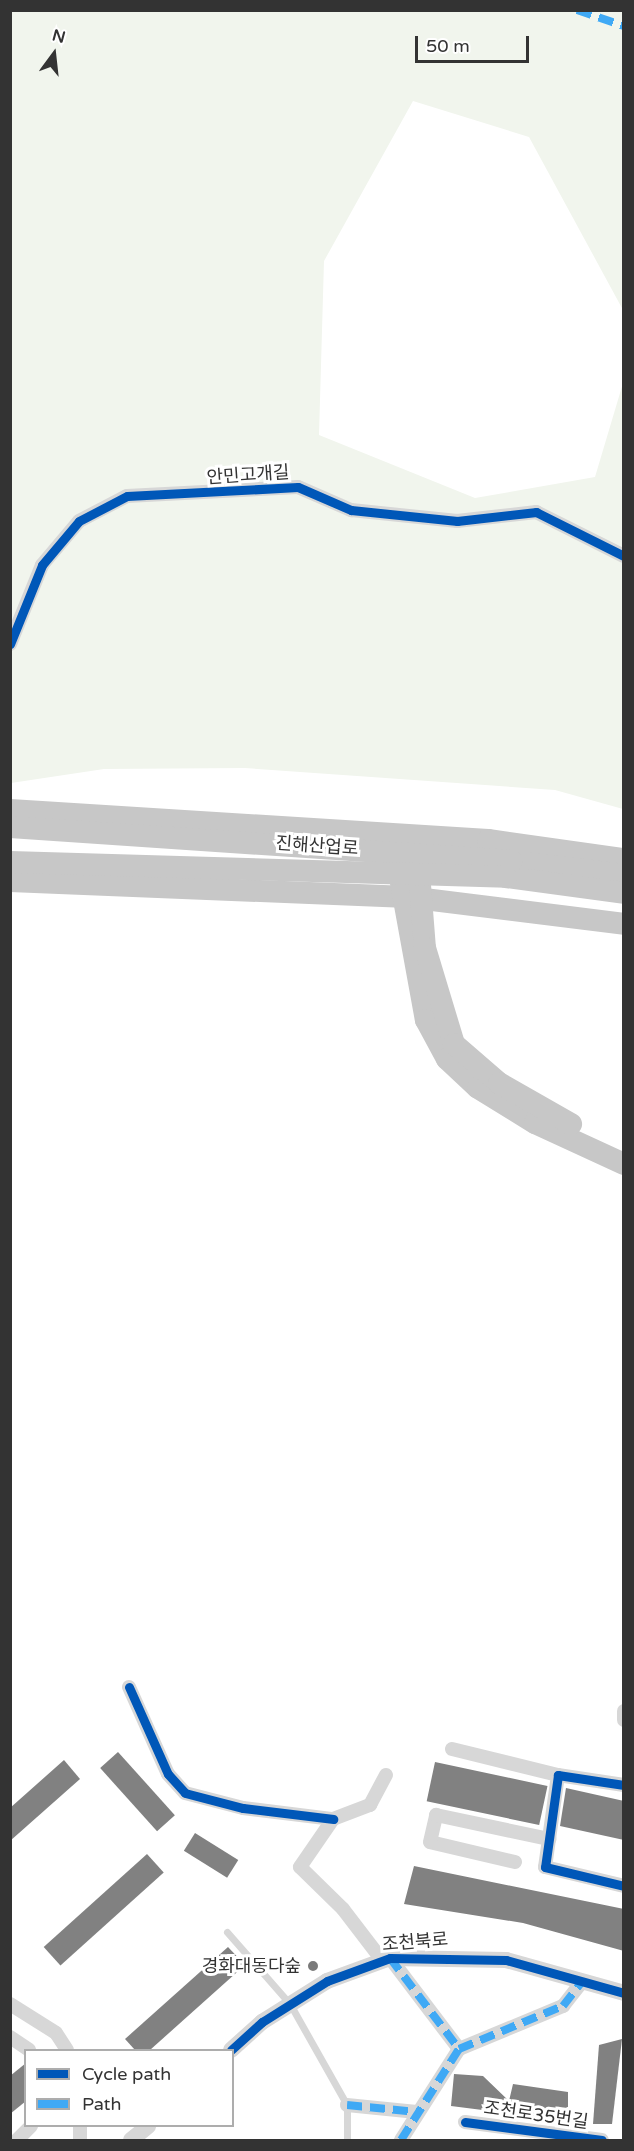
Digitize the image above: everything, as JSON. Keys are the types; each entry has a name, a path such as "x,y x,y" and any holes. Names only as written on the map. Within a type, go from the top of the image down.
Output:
{"highway":[{"path":"10,810 402,834 624,860"},
{"name":"진해산업로","path":"10,827 509,869 624,875"},
{"path":"402,834 418,861 413,898 426,1020 447,1059 478,1088 535,1123 624,1164"},
{"name":"진해산업로","path":"10,862 509,869 624,893"},
{"path":"10,881 358,894 481,904 624,924"},
{"path":"358,894 386,908 418,946 454,1044 499,1083 624,1148"},
{"path":"418,946 434,923 481,904"}],"street":[{"name":"안민고개길","path":"10,644 42,565 79,520 128,496 298,487 351,510 446,520 497,520 536,512 624,556"},
{"path":"129,1687 168,1774 185,1793 243,1808 333,1819 370,1805 386,1775"},
{"path":"624,1711 624,1720"},
{"path":"452,1749 558,1775 624,1785"},
{"path":"558,1775 544,1867 624,1886"},
{"path":"515,1862 430,1842 436,1815 549,1839"},
{"path":"333,1819 300,1867 343,1909 386,1959"},
{"name":"조천북로","path":"386,1959 459,2049"},
{"name":"조천북로","path":"232,2049 290,2004 327,1981 386,1959 506,1960 624,1993"},
{"path":"401,2140 459,2049 564,2007 582,1982"},
{"path":"10,2004 56,2034 66,2049"},
{"path":"10,2037 28,2049"},
{"path":"347,2105 417,2112"},
{"name":"조천로35번길","path":"465,2122 602,2140"},
{"path":"17,2140 30,2127"},
{"path":"131,2140 147,2127"}],"lane":[{"path":"227,1932 290,2004 347,2105 347,2140"}],"shaded area":[{"path":"11,11 623,11 623,310 529,137 413,101 324,261 319,435 475,498 595,477 623,383 623,809 555,790 245,768 104,769 11,783"}],"building":[{"path":"118,1752 175,1815 157,1831 100,1768"},
{"path":"64,1760 80,1779 10,1841 10,1808"},
{"path":"435,1762 547,1786 539,1825 427,1801"},
{"path":"566,1788 624,1801 624,1840 560,1826"},
{"path":"195,1833 238,1860 227,1878 184,1851"},
{"path":"147,1854 164,1873 60,1966 44,1947"},
{"path":"414,1866 624,1909 624,1951 523,1923 404,1904"},
{"path":"228,1947 245,1965 151,2049 134,2049 125,2039"},
{"path":"622,2039 612,2124 593,2124 599,2045"},
{"path":"24,2065 24,2103 10,2114 10,2076"},
{"path":"454,2074 483,2076 509,2101 513,2084 568,2092 568,2121 451,2106"}],"marked path":[{"path":"577,10 624,26"},
{"path":"390,1958 459,2049"},
{"path":"401,2140 459,2049 563,2006 582,1982"},
{"path":"347,2105 417,2112"}],"cycle path":[{"path":"10,644 42,565 79,521 127,496 298,487 351,510 457,521 536,512 624,556"},
{"path":"129,1687 168,1774 185,1793 243,1808 333,1819"},
{"path":"624,1785 558,1775 545,1867 624,1886"},
{"path":"232,2049 262,2022 327,1981 390,1958 506,1960 624,1993"},
{"path":"465,2122 602,2140"}],"place":[{"name":"경화대동다숲","path":"313,1966"}]}
